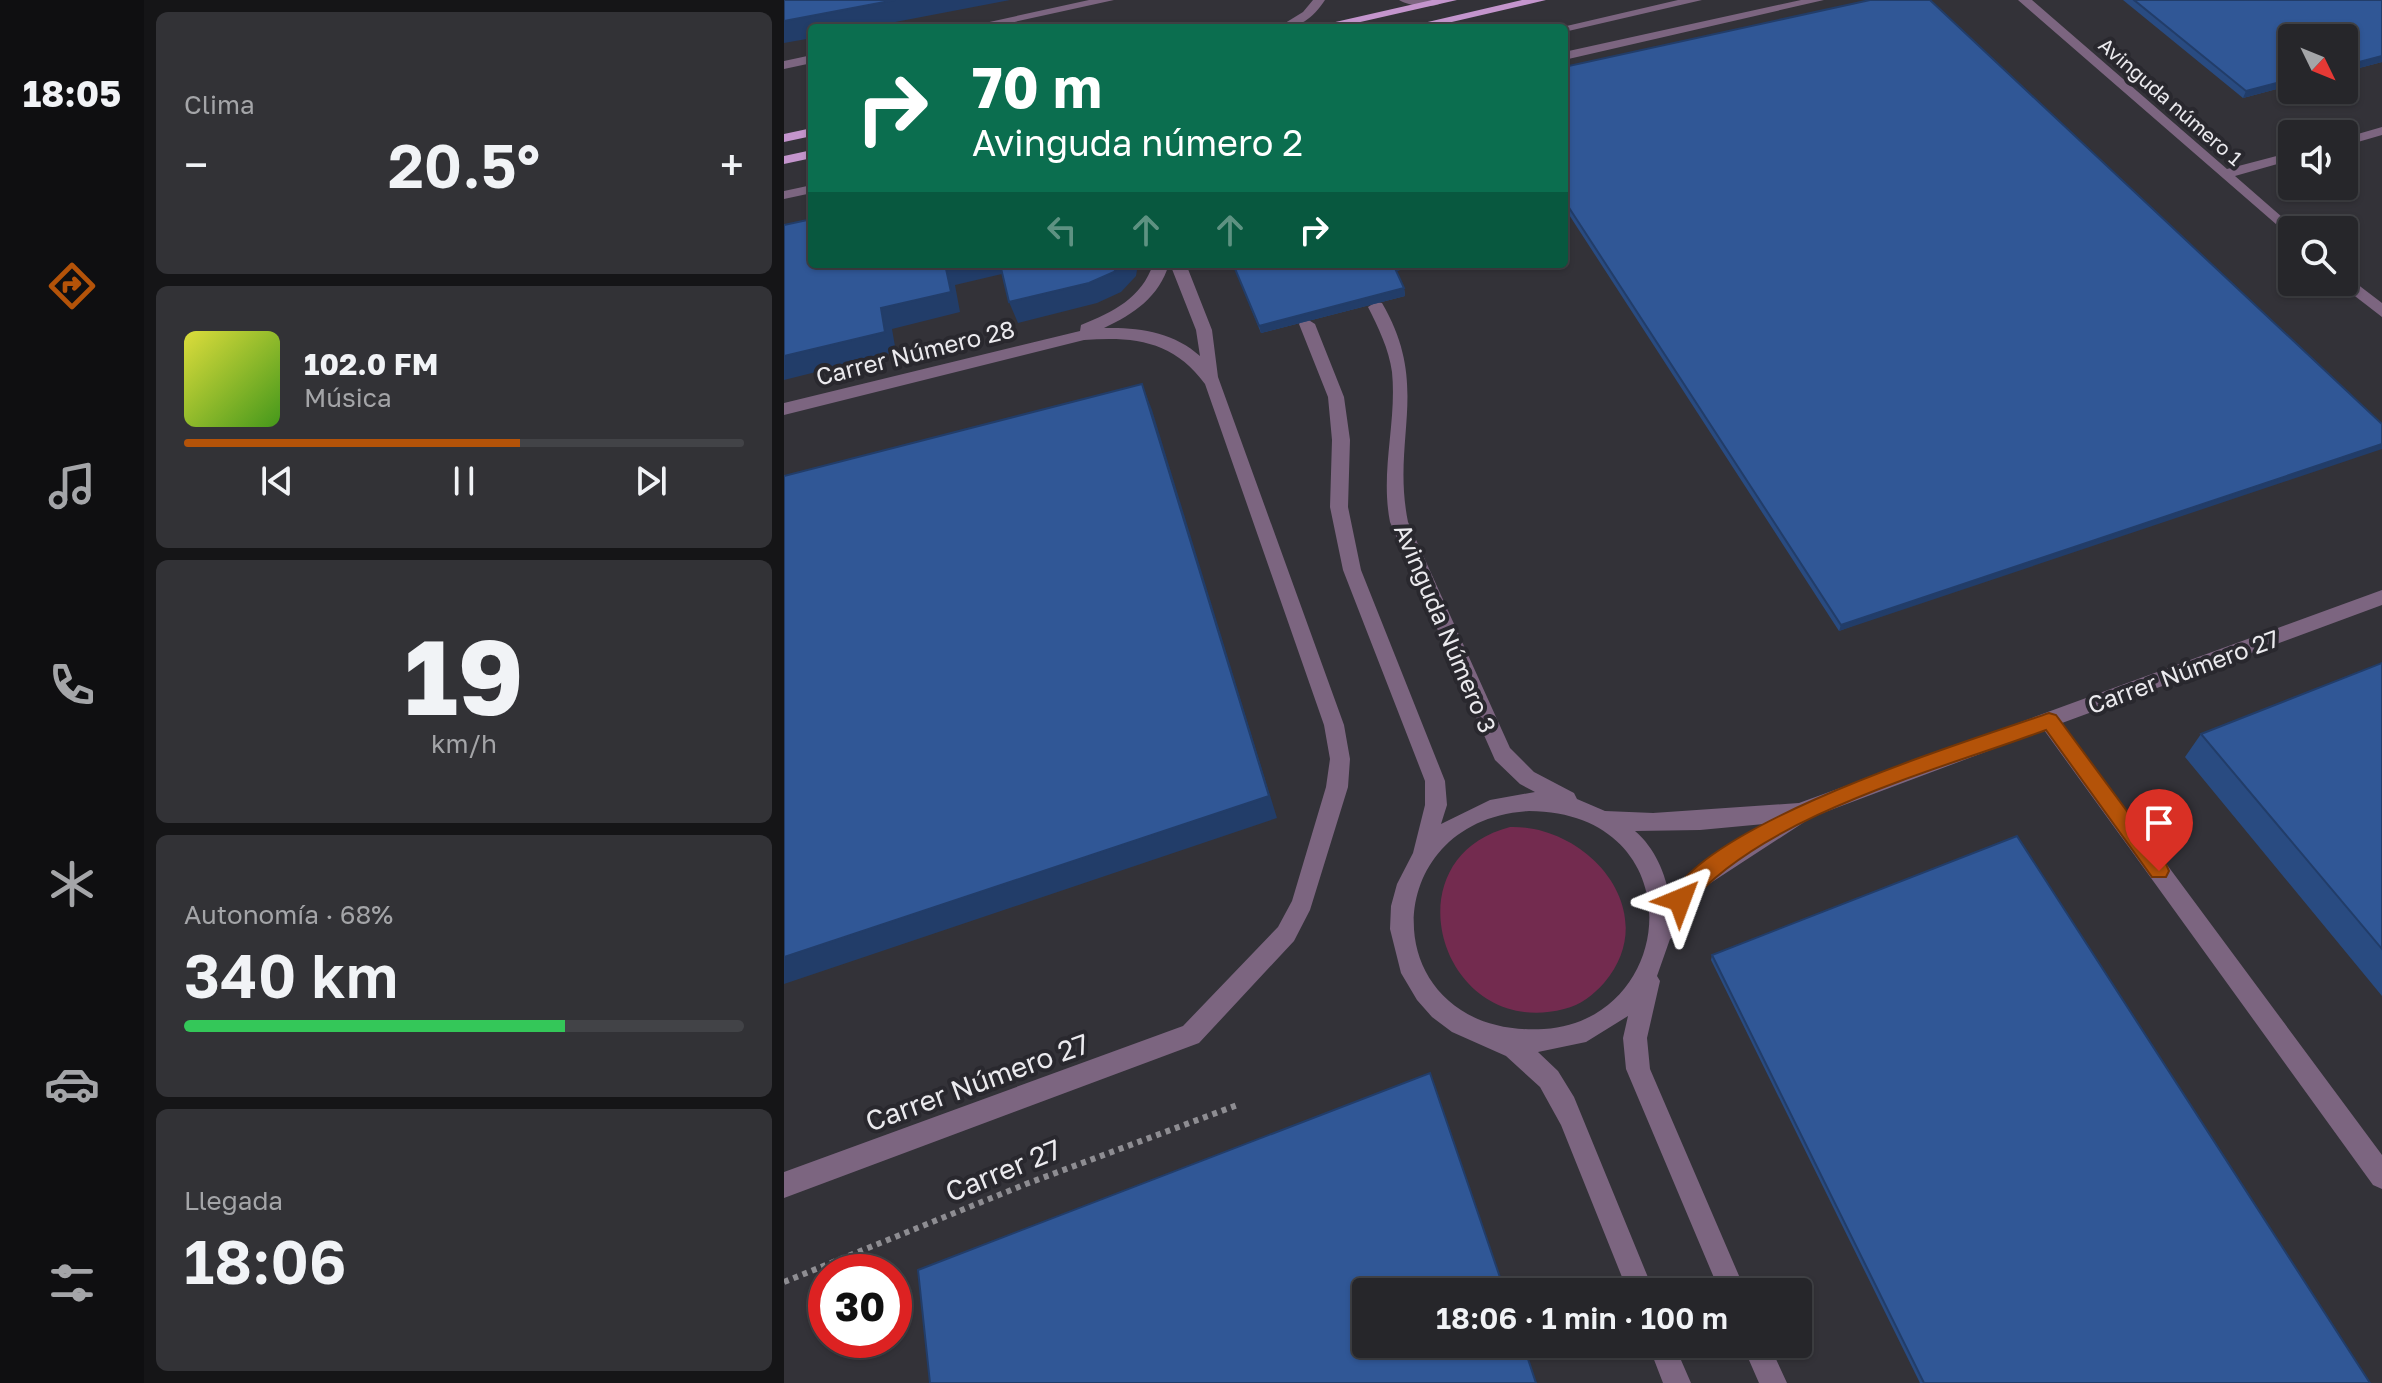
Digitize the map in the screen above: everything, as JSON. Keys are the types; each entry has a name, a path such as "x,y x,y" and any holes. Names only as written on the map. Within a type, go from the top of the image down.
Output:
{"main road":[{"path":"1334,24 1451,0"},
{"path":"1427,24 1540,0"},
{"path":"1467,24 1518,5"},
{"path":"784,138 808,133"},
{"path":"784,160 808,155"}],"street":[{"path":"988,24 1108,0"},
{"path":"1291,24 1308,15 1319,0"},
{"path":"1405,0 1435,3"},
{"path":"1568,27 1696,0"},
{"path":"1568,55 1818,0"},
{"name":"Avinguda número 1","path":"2024,0 2278,221"},
{"path":"784,65 808,60"},
{"path":"2358,138 2382,131"},
{"path":"2224,174 2278,160"},
{"path":"784,195 808,190"},
{"path":"1058,341 1137,303 1157,280 1160,268"},
{"path":"1180,268 1204,330 1213,383"},
{"path":"2358,291 2382,312"},
{"name":"Avinguda Número 3","path":"1376,307 1395,350 1400,371 1392,471 1393,499 1399,522 1502,754 1527,778 1596,815"},
{"path":"1307,324 1336,397 1341,440 1339,507 1342,535 1352,570 1435,781 1436,805 1419,862 1404,895 1400,932 1409,968 1429,1000 1461,1025 1499,1039 1534,1064 1554,1085 1579,1137 1635,1278"},
{"path":"1058,341 1106,333 1149,336 1194,356 1213,383"},
{"name":"Carrer Número 28","path":"784,409 1058,341"},
{"name":"Carrer Número 27","path":"784,1185 1191,1035 1286,934 1314,868 1337,787 1340,759 1334,725 1213,383"},
{"name":"Carrer Número 27","path":"1596,815 1651,825 1703,824 1804,810 2382,597"},
{"path":"2049,721 2382,1176"},
{"path":"1419,862 1444,834 1476,813 1513,802 1538,802 1596,815 1637,846 1653,871 1663,904 1662,938 1635,1038 1638,1069 1727,1278"},
{"name":"Carrer Número 27","path":"1662,938 1680,900 1698,879 1804,810"},
{"path":"1499,1039 1544,1042 1588,1030 1625,1005 1651,972"},
{"path":"1667,1358 1677,1383"},
{"path":"1761,1358 1773,1383"}],"path":[{"name":"Carrer 27","path":"784,1282 1026,1184 1240,1104"}],"shaded area":[{"path":"1510,827 1539,830 1566,841 1590,857 1609,878 1621,902 1626,929 1620,956 1600,987 1586,999 1564,1009 1522,1012 1487,999 1461,974 1445,942 1440,907 1449,873 1472,845"}],"building":[{"path":"784,0 895,0 784,21"},
{"path":"1870,0 1930,0 2382,424 2382,444 1841,625 1568,206 1568,66"},
{"path":"2134,0 2382,0 2382,56 2358,62 2358,24 2278,24 2278,83 2246,91"},
{"path":"808,220 808,268 946,268 951,292 881,308 885,332 784,356 784,225"},
{"path":"1001,268 1118,268 1089,283 1009,302"},
{"path":"1235,268 1395,268 1404,288 1259,326"},
{"path":"1142,384 1269,796 784,957 784,476"},
{"path":"2382,663 2382,949 2201,734"},
{"path":"2017,836 2370,1383 1924,1383 1712,955"},
{"path":"1430,1073 1500,1278 1352,1278 1352,1358 1528,1358 1536,1383 930,1383 918,1270"}],"route":[{"path":"1680,900 1698,879 1721,861 1804,810 2049,721 2159,871"}]}
